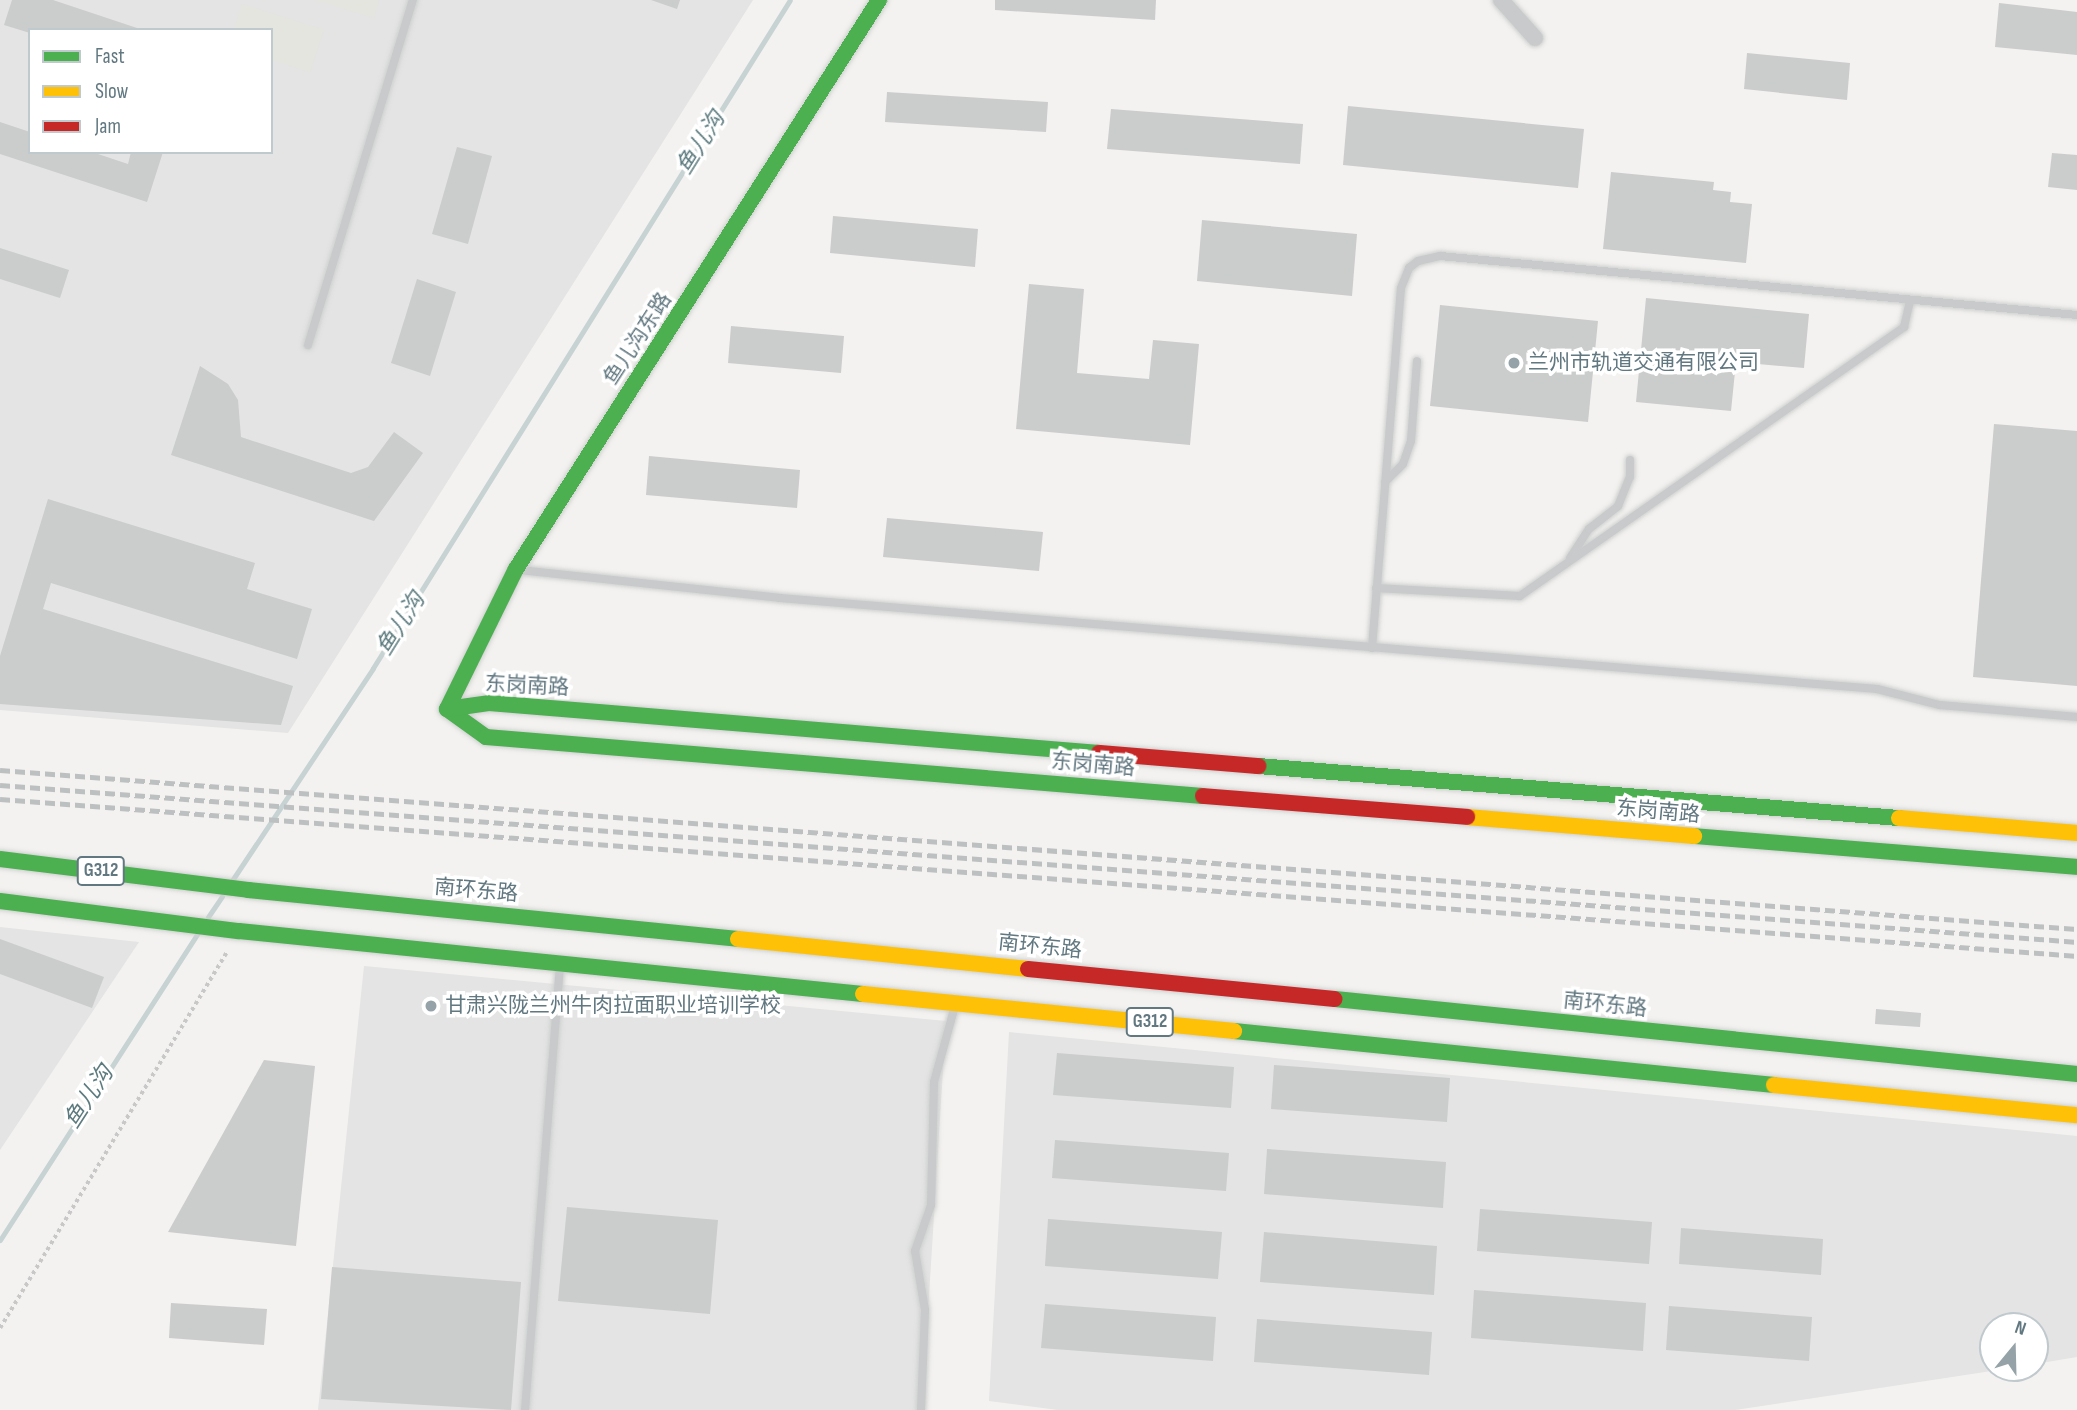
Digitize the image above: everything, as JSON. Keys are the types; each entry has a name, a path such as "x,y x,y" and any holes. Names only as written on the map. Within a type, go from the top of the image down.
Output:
{"main road":[{"name":"鱼儿沟东路","path":"447,709 516,569 879,0"},
{"name":"东岗南路","path":"447,709 489,702 2077,833"},
{"name":"东岗南路","path":"447,709 486,737 2077,867"},
{"name":"南环东路","path":"0,859 248,890 2077,1074"},
{"name":"G312","path":"0,901 239,931 2077,1115"},
{"path":"1471,1055 1474,1012"}],"street":[{"path":"1502,0 1535,38"}],"lane":[{"path":"308,345 413,0"},
{"path":"1371,648 1401,288 1409,268 1429,256 2077,315"},
{"path":"1376,588 1520,596 1904,327 1910,301"},
{"path":"1385,482 1403,464 1410,441 1417,361"},
{"path":"1566,564 1590,529 1618,506 1626,492 1630,460"},
{"path":"516,569 780,598 1877,689 1940,705 2077,717"},
{"path":"525,1410 560,962"},
{"path":"922,1410 925,1310 915,1251 931,1205 934,1082 956,1003"}],"path":[{"path":"0,1328 239,931"}],"shaded area":[{"path":"0,0 753,0 288,733 0,710"},
{"path":"315,0 379,0 374,18"},
{"path":"242,4 324,30 310,72 273,61 273,28 235,28"},
{"path":"0,927 139,942 0,1150"},
{"path":"364,966 946,1021 922,1410 318,1410"},
{"path":"1009,1032 2077,1136 2077,1357 2049,1362 2049,1312 1979,1312 1979,1373 1735,1410 1058,1410 989,1401"}],"building":[{"path":"12,0 53,0 137,28 28,28 28,32 4,25"},
{"path":"651,0 680,0 677,9"},
{"path":"995,0 1156,0 1155,20 995,10"},
{"path":"1999,3 2077,12 2077,55 1995,47"},
{"path":"1747,53 1850,63 1847,100 1744,89"},
{"path":"887,92 1048,102 1046,132 885,122"},
{"path":"1348,106 1584,129 1578,188 1343,165"},
{"path":"1111,109 1303,124 1300,164 1107,149"},
{"path":"0,122 28,131 28,154 98,154 128,164 130,154 162,154 147,202 0,154"},
{"path":"457,147 492,156 468,244 432,234"},
{"path":"2052,153 2077,155 2077,190 2048,187"},
{"path":"1611,172 1714,182 1713,190 1731,192 1730,202 1752,204 1746,263 1603,249"},
{"path":"833,216 978,229 975,267 830,253"},
{"path":"1202,220 1357,234 1352,296 1197,281"},
{"path":"0,248 69,270 60,298 0,279"},
{"path":"417,279 456,292 430,376 391,363"},
{"path":"1029,284 1084,289 1077,373 1149,379 1153,340 1199,344 1190,445 1016,429"},
{"path":"1646,298 1809,314 1804,368 1736,362 1731,411 1636,402"},
{"name":"兰州市轨道交通有限公司","path":"1440,305 1598,321 1588,422 1430,406"},
{"path":"731,326 844,336 841,373 728,363"},
{"path":"200,366 228,384 238,400 241,437 351,473 368,467 394,432 423,453 374,521 171,455"},
{"path":"1994,424 2077,431 2077,686 1973,677"},
{"path":"649,456 800,470 797,508 646,495"},
{"path":"48,499 255,563 247,589 312,609 297,659 51,583 43,609 293,686 281,725 0,704 0,656"},
{"path":"887,518 1043,532 1039,571 883,557"},
{"path":"0,939 104,977 92,1008 0,974"},
{"path":"1876,1009 1921,1013 1920,1027 1875,1024"},
{"path":"1057,1053 1234,1067 1231,1108 1053,1095"},
{"path":"264,1060 315,1066 296,1246 168,1232"},
{"path":"1274,1065 1450,1078 1447,1122 1271,1109"},
{"path":"1055,1140 1229,1153 1226,1191 1052,1178"},
{"path":"1267,1149 1446,1162 1443,1208 1264,1194"},
{"path":"567,1207 718,1220 710,1314 558,1301"},
{"path":"1480,1209 1652,1222 1649,1264 1477,1251"},
{"path":"1048,1219 1222,1232 1218,1279 1045,1266"},
{"path":"1681,1228 1823,1239 1821,1275 1679,1264"},
{"path":"1264,1232 1437,1246 1434,1295 1260,1282"},
{"path":"332,1267 521,1282 511,1410 321,1399"},
{"path":"1474,1290 1646,1303 1643,1351 1471,1338"},
{"path":"171,1303 267,1309 264,1345 169,1338"},
{"path":"1045,1304 1216,1317 1213,1361 1041,1348"},
{"path":"1669,1306 1812,1317 1809,1361 1666,1350"},
{"path":"1257,1319 1432,1332 1429,1375 1254,1362"}],"waterway":[{"name":"鱼儿沟","path":"233,879 373,668 790,0"},
{"name":"鱼儿沟","path":"208,917 222,896"},
{"name":"鱼儿沟","path":"0,1240 197,934"}],"railway":[{"path":"0,770 2077,929"},
{"path":"0,785 2077,942"},
{"path":"0,799 2077,956"}],"traffic: fast":[{"path":"447,709 516,569 879,0"},
{"path":"447,709 489,703 1099,753"},
{"path":"447,709 486,737 1203,796"},
{"path":"1258,766 1899,818"},
{"path":"1694,836 2077,867"},
{"path":"0,859 248,890 738,939"},
{"path":"0,901 239,931 863,994"},
{"path":"1335,999 2077,1074"},
{"path":"1234,1031 1774,1085"}],"traffic: slow":[{"path":"1467,817 1694,836"},
{"path":"1899,818 2077,833"},
{"path":"738,939 1028,969"},
{"path":"863,994 1234,1031"},
{"path":"1774,1085 2077,1115"}],"traffic: jam":[{"path":"1099,753 1258,766"},
{"path":"1203,796 1467,817"},
{"path":"1028,969 1335,999"}],"place":[{"name":"兰州市轨道交通有限公司","path":"1514,363"},
{"name":"甘肃兴陇兰州牛肉拉面职业培训学校","path":"431,1006"}]}
